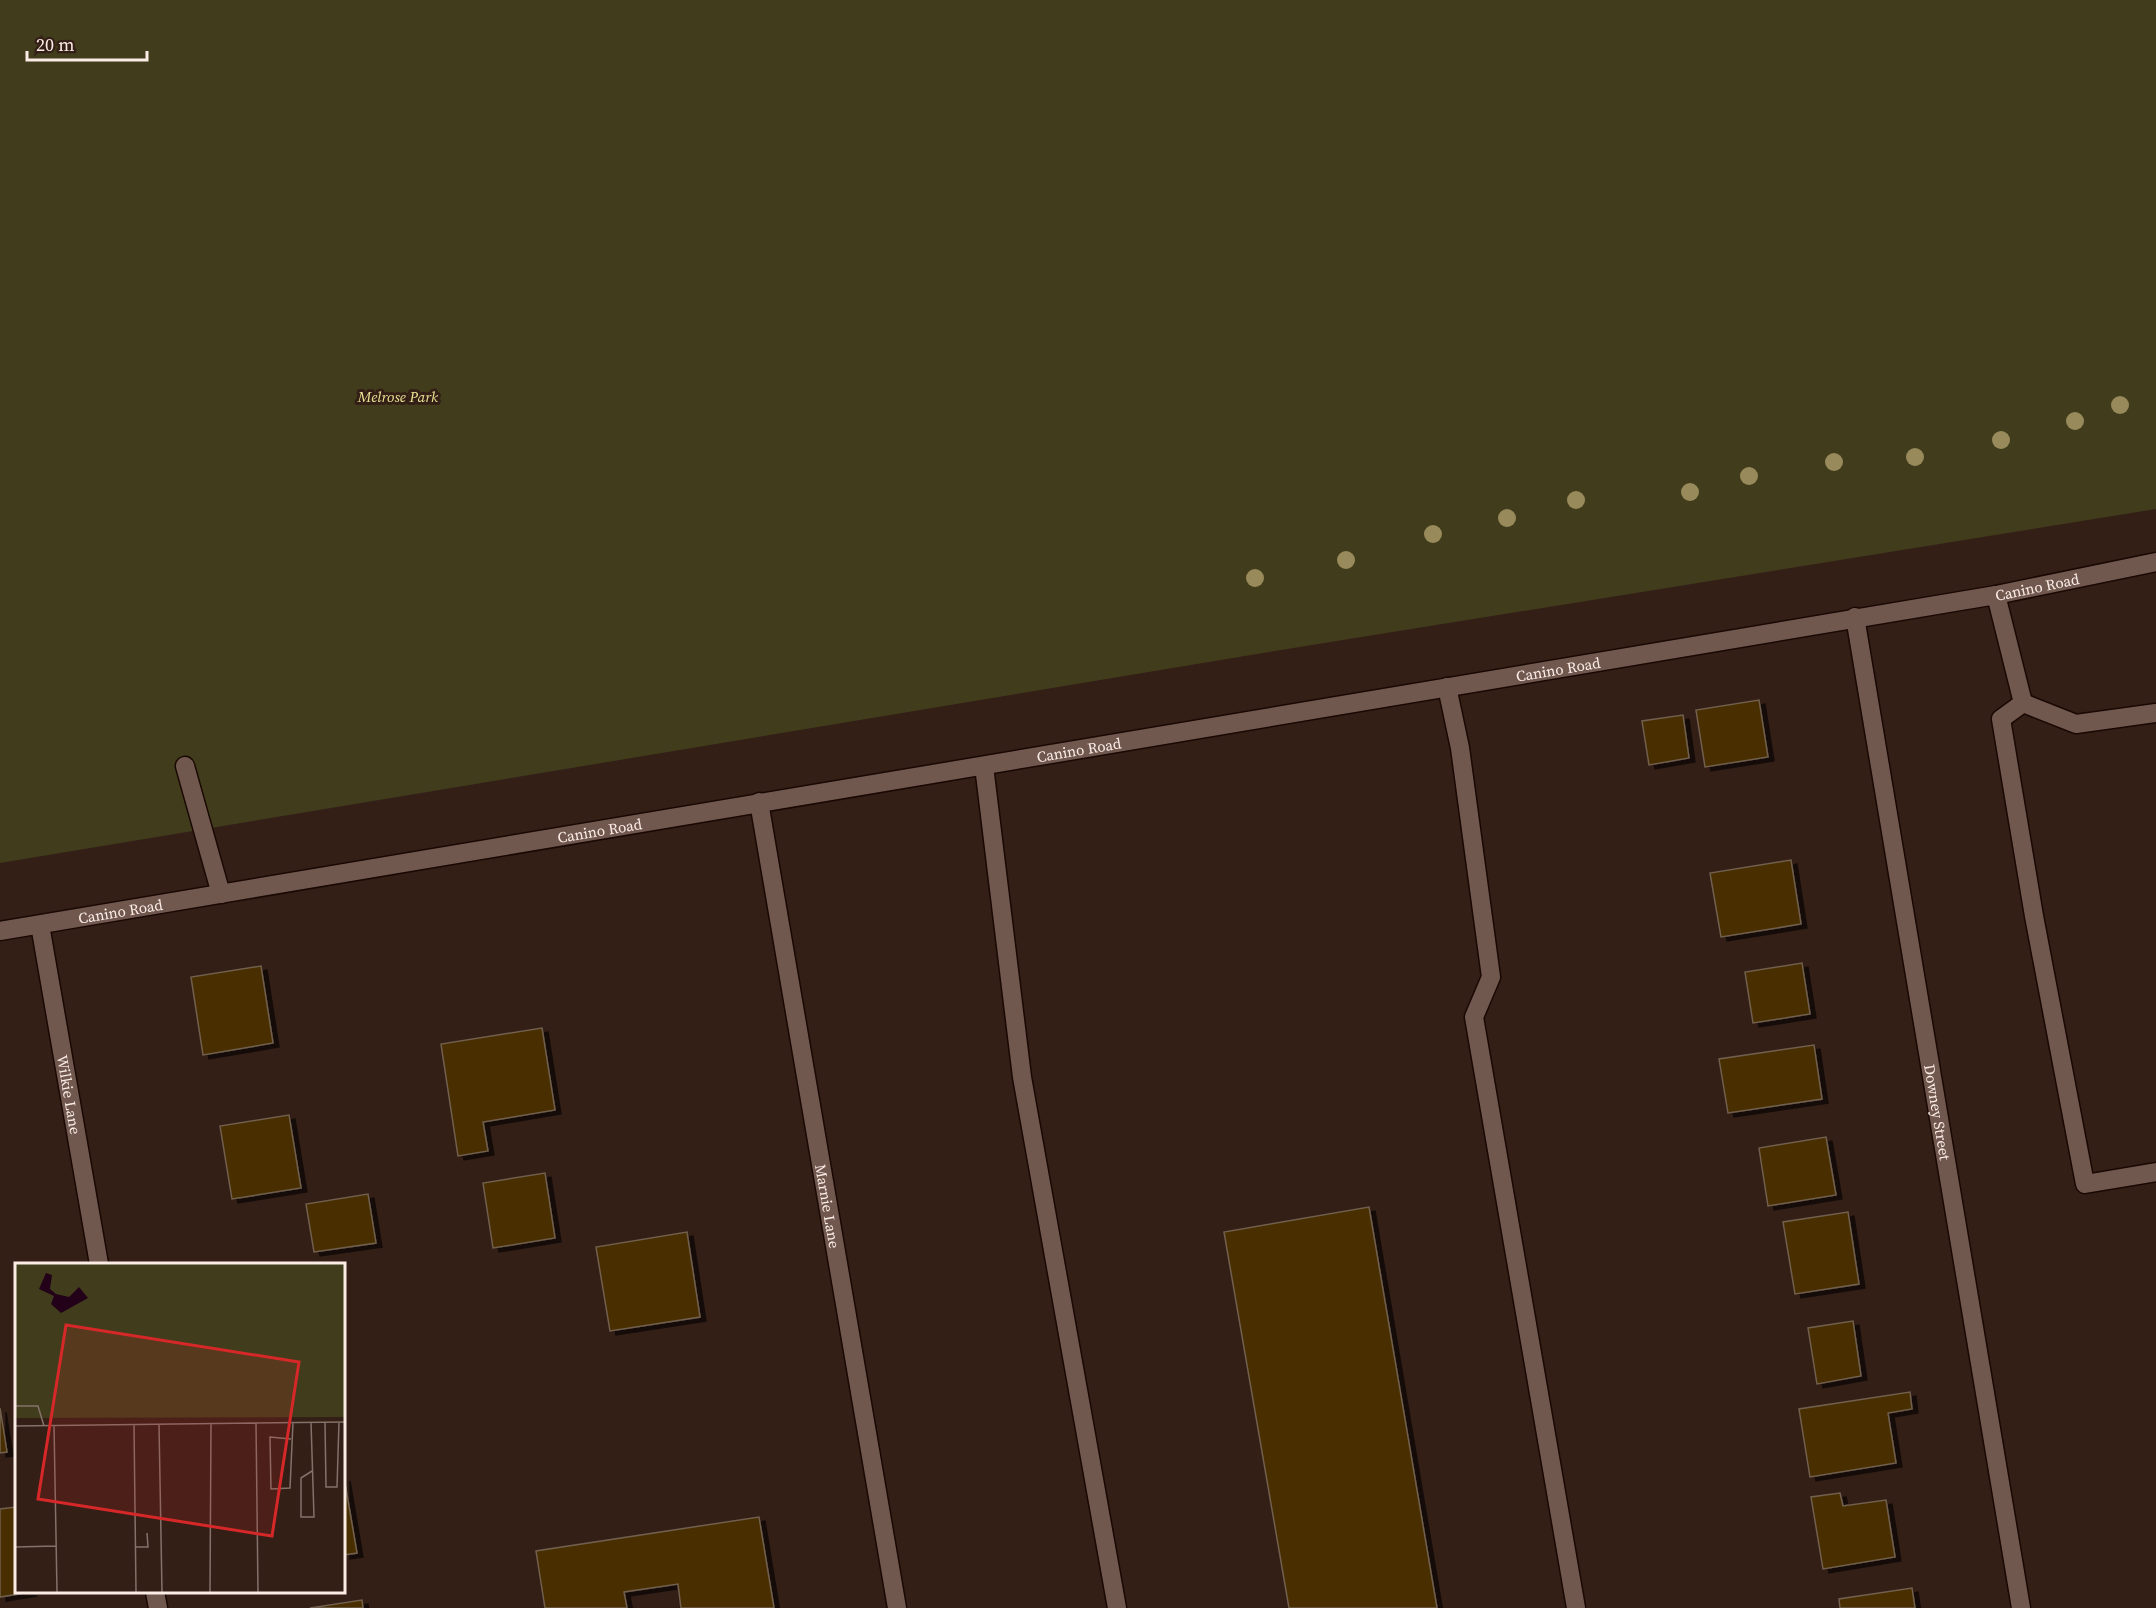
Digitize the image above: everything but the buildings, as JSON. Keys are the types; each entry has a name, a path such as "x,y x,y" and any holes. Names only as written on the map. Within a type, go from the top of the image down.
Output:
{"street":[{"name":"Canino Road","path":"0,931 1996,595 2156,562"},
{"path":"1996,595 2023,703"},
{"name":"Downey Street","path":"1855,617 2021,1608"},
{"path":"1448,687 1460,748 1491,977 1474,1017 1576,1608"},
{"path":"2023,703 2076,724 2156,713"},
{"path":"2023,703 2001,719 2034,916 2085,1184 2156,1172"},
{"path":"185,766 221,894"},
{"path":"984,766 1022,1077 1117,1608"},
{"name":"Marnie Lane","path":"759,802 897,1608"},
{"name":"Wilkie Lane","path":"40,925 99,1263"},
{"path":"155,1593 158,1608"}],"green space":[{"name":"Melrose Park","path":"0,0 2156,0 2156,509 1263,653 0,863"}]}
